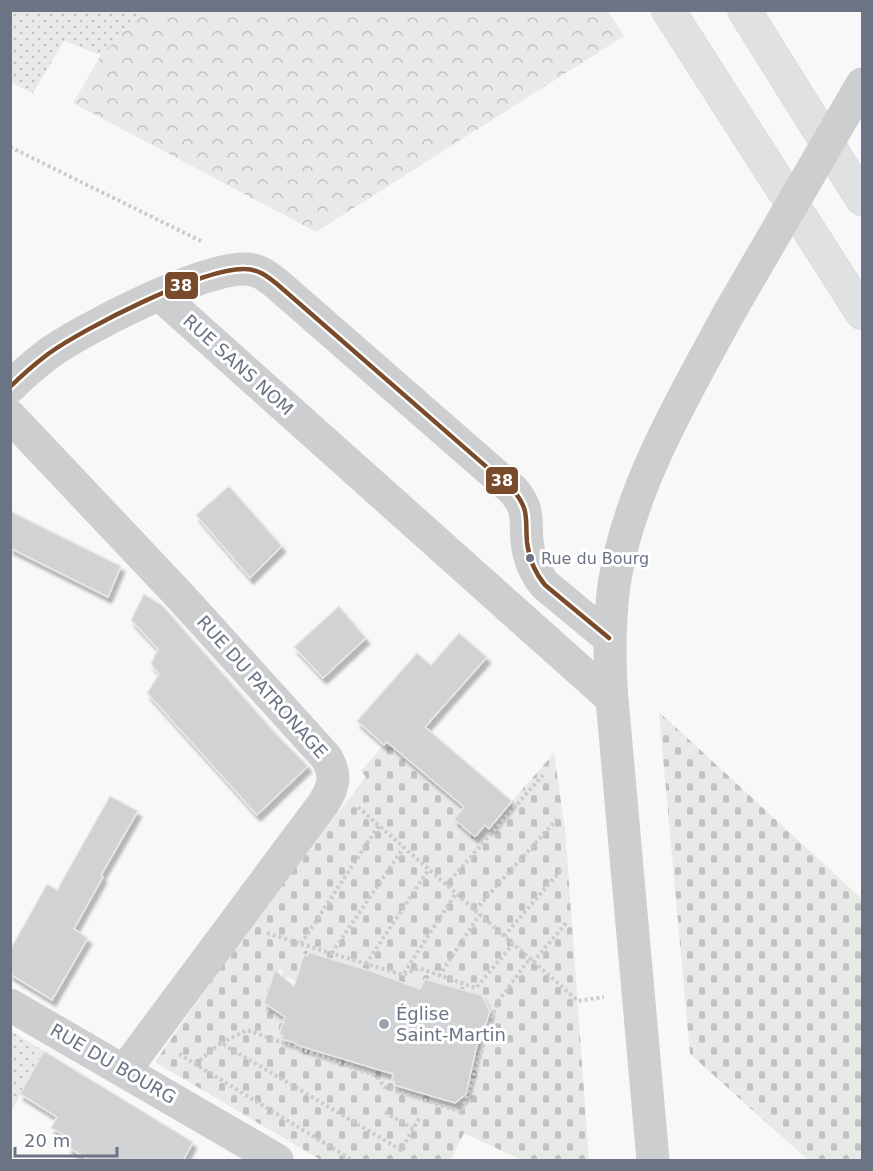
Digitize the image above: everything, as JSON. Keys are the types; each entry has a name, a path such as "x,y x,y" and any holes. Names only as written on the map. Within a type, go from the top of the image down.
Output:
{"highway":[{"path":"668,10 862,313"},
{"path":"744,10 862,199"}],"street":[{"path":"653,1161 612,699 609,638 617,570 635,507 657,453 682,402 729,313 862,84"},
{"name":"RUE SANS NOM","path":"609,638 545,585 534,568 527,541 527,516 521,501 513,490 269,277 259,272 238,269 205,277 160,295 612,699"},
{"path":"10,387 58,348 160,295"},
{"name":"RUE DU PATRONAGE","path":"10,416 182,597 327,757 334,775 333,785 323,804 125,1070"},
{"path":"469,572 485,577 506,572 518,559 527,541"},
{"name":"RUE DU BOURG","path":"10,1005 125,1070 277,1161"}],"path":[{"path":"10,147 206,243"},
{"path":"446,885 543,775"},
{"path":"351,815 357,806 578,1001 637,991"},
{"path":"475,910 557,819"},
{"path":"301,944 379,825"},
{"path":"332,953 404,847"},
{"path":"366,964 429,869"},
{"path":"504,936 561,870"},
{"path":"403,975 456,893"},
{"path":"439,976 480,914"},
{"path":"195,1064 222,1043 247,1030 377,1076 384,1087 462,1112 497,1003 531,960 567,922"},
{"path":"266,933 273,924"},
{"path":"260,934 266,933 403,975 419,968 476,988 513,944"},
{"path":"222,1043 401,1150 420,1117"},
{"path":"186,1044 179,1054 352,1161"},
{"path":"385,1112 413,1129"}],"green space":[{"path":"10,11 144,11 101,55 64,41 33,93 11,83"},
{"path":"144,11 608,11 624,36 316,232 73,103 101,55"},
{"path":"659,712 862,899 862,1160 808,1160 690,1054"},
{"path":"387,741 464,807 454,819 475,837 485,825 489,828 554,753 565,829 589,1160 522,1160 464,1133 451,1160 321,1160 155,1062 254,921 366,777 361,771","holes":["304,955 401,985 403,982 406,986 420,991 425,978 430,980 430,983 483,1033 480,1032 452,1097 452,1102 418,1092 399,1083 398,1087 394,1086 395,1082 392,1081 397,1076 393,1074 394,1071 376,1069 287,1037 282,1038 288,1008 269,1006 264,1003 265,998 268,1000 276,976 273,974 275,971 278,973 279,969 282,970 283,976 297,981"]},
{"path":"11,1031 44,1051 11,1112"}],"building":[{"path":"229,486 282,546 250,578 196,515"},
{"path":"10,511 121,566 108,597 10,548"},
{"path":"144,594 162,605 279,737 308,766 257,815 147,693 159,674 151,664 158,649 131,620"},
{"path":"339,606 366,638 323,678 294,647"},
{"path":"459,633 487,657 425,727 512,801 489,829 485,825 475,837 454,819 464,807 387,742 384,745 357,721 417,653 431,665"},
{"path":"110,796 138,811 101,875 103,877 74,929 88,938 52,1000 10,974 10,950 47,884 57,890"},
{"name":"Église Saint-Martin","path":"308,952 420,989 425,979 481,995 490,1011 483,1034 480,1032 466,1094 455,1103 394,1085 393,1074 281,1039 283,1036 279,1034 285,1017 264,1003 275,970 294,986 304,954 307,956"},
{"path":"44,1051 193,1142 183,1161 90,1161 68,1147 72,1139 51,1128 57,1117 20,1094"}],"transit line":[{"name":"38","path":"10,387 38,362 65,343 144,301 201,278 226,271 250,269 258,272 277,284 513,490 524,509 528,548 538,576 545,585 609,638"}],"place":[{"name":"Rue du Bourg","path":"530,558"},
{"name":"Église Saint-Martin","path":"384,1024"}]}
